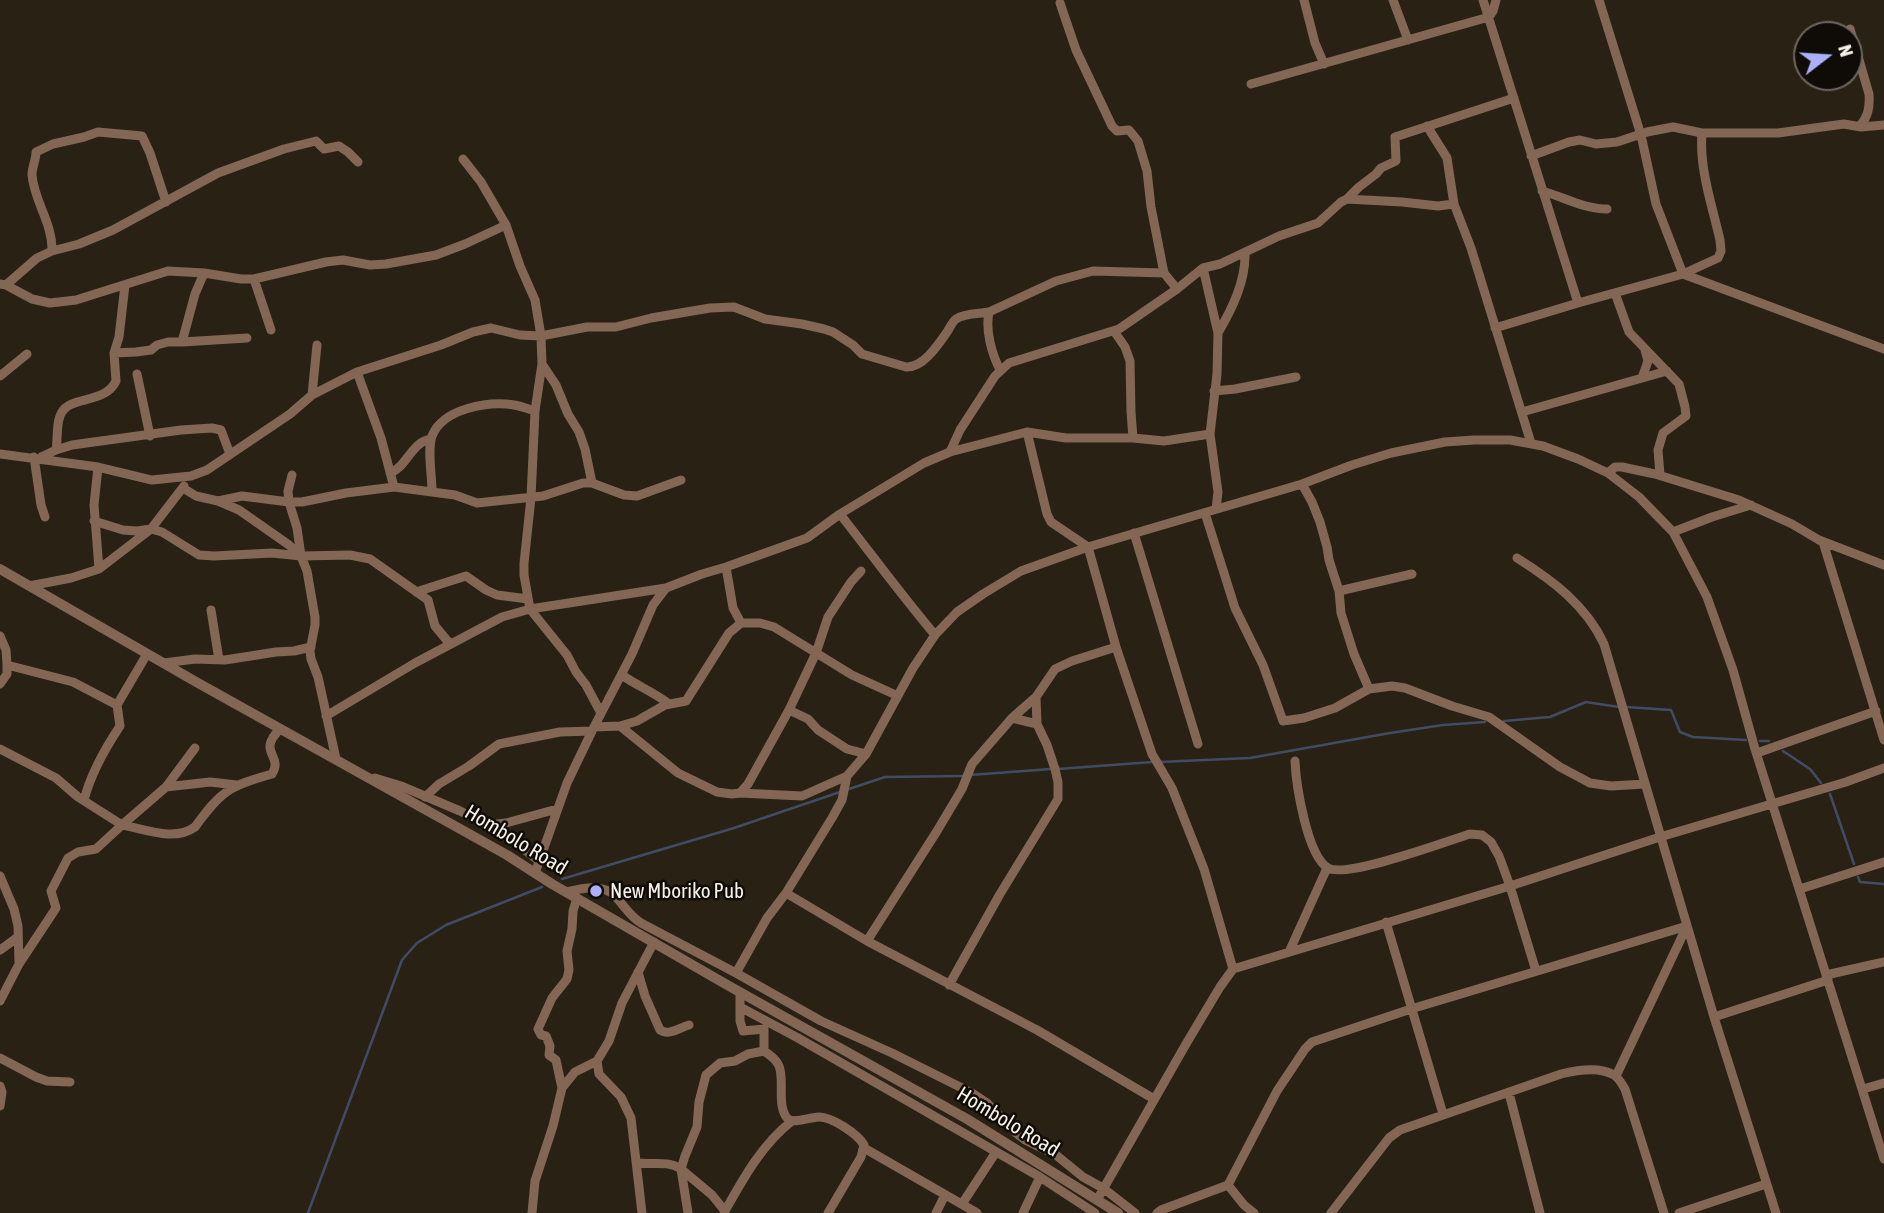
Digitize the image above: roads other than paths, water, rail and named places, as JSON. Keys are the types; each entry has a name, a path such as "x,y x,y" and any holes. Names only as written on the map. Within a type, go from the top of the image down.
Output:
{"street":[{"path":"1304,0 1315,43 1324,64"},
{"path":"1392,0 1408,40"},
{"path":"1251,85 1489,17 1496,0"},
{"path":"1599,0 1641,135 1656,204 1683,274 1884,349"},
{"path":"1484,1 1578,303"},
{"path":"1060,3 1076,50 1112,126 1117,131 1129,130 1138,141 1147,171 1164,273 1177,289"},
{"path":"1860,126 1867,118 1870,105 1863,73"},
{"path":"950,452 960,430 1000,370 1015,361 1114,331 1177,289 1202,268 1220,264 1279,236 1318,223 1381,168 1396,161 1395,137 1514,98"},
{"path":"1531,156 1569,142 1617,142 1673,127 1702,133 1778,133 1844,124 1874,127 1884,125"},
{"path":"1427,126 1447,158 1454,204 1471,248 1531,443"},
{"path":"52,251 51,234 32,174 36,152 45,147 98,132 142,136 166,202"},
{"path":"1495,328 1683,274 1718,258 1721,251 1720,240 1704,171 1702,133"},
{"path":"358,162 339,146 324,149 316,141 307,142 218,173 94,239 52,251 32,262 3,285 32,299 50,303 76,300 168,271 254,279 342,260 378,265 436,255 506,225"},
{"path":"463,159 481,182 506,225 535,300 541,336 542,364 535,411 531,498 524,563 529,604 567,655 601,713"},
{"path":"1542,191 1572,202 1607,209"},
{"path":"1347,199 1438,206 1454,204"},
{"path":"1218,333 1232,310 1244,274 1245,252"},
{"path":"1202,268 1218,333 1217,374 1210,434 1218,492 1216,509"},
{"path":"0,453 98,467 152,480 191,476 207,470 290,414 312,395 357,372 491,328 520,335 541,336 587,327 616,327 651,317 710,308 734,307 765,320 824,328 862,354 913,367 938,345 955,320 967,315 989,312 1056,281 1093,271 1164,273"},
{"path":"182,342 195,294 204,273"},
{"path":"254,279 271,330"},
{"path":"56,450 60,414 69,404 103,395 116,382 114,353 119,337 125,285"},
{"path":"1615,293 1629,332 1679,384 1685,407 1686,416 1662,433 1658,450 1660,475"},
{"path":"989,312 992,350 1000,370"},
{"path":"1114,331 1125,347 1130,361 1133,438"},
{"path":"114,353 151,350 168,342 247,338"},
{"path":"312,395 317,345"},
{"path":"1642,379 1648,362 1645,348"},
{"path":"2,372 27,354"},
{"path":"542,364 556,385 579,432 592,484"},
{"path":"357,372 381,438 394,487"},
{"path":"1522,412 1667,372"},
{"path":"137,374 150,436"},
{"path":"1214,391 1296,377"},
{"path":"432,491 431,439 436,428 442,423 460,410 489,405 516,405 535,411"},
{"path":"37,458 72,445 181,430 218,428 230,454"},
{"path":"1027,432 1046,514 1051,522 1088,547 1116,647 1152,754 1172,788 1204,869 1233,969"},
{"path":"326,716 374,686 529,604 666,588 807,538 840,514 924,463 950,452 1027,432 1066,438 1164,441 1210,434"},
{"path":"390,473 399,469 416,446 431,439"},
{"path":"620,726 678,774 717,792 802,796 847,776 866,754 913,668 935,635 957,612 1013,575 1035,565 1302,484 1373,458 1431,444 1510,439 1561,452 1608,473 1639,497 1673,532 1707,597 1733,670 1884,1159"},
{"path":"37,458 41,505 45,517"},
{"path":"98,467 94,521 99,569"},
{"path":"1608,473 1615,467 1622,467 1660,475 1753,505 1823,542 1884,565"},
{"path":"292,475 288,491 289,502 314,605 316,625 311,659 318,677 336,759"},
{"path":"29,586 71,578 99,569 151,528 191,476"},
{"path":"218,500 242,496 302,502 394,487 455,495 477,503 551,495 583,483 633,496 681,480"},
{"path":"1302,484 1320,522 1339,591 1343,621 1369,689"},
{"path":"183,488 196,496 218,500 239,510 301,556"},
{"path":"1673,532 1753,505"},
{"path":"1205,513 1236,608 1263,665 1283,721 1304,718 1335,708 1369,689 1392,686 1405,688 1489,717 1560,768 1590,783 1611,786 1644,784"},
{"path":"840,514 935,635"},
{"path":"94,521 123,530 151,528 199,555 350,555 370,559 428,600 435,626 450,645"},
{"path":"1134,533 1198,744"},
{"path":"1823,542 1884,740"},
{"path":"1517,558 1546,576 1564,592 1583,611 1600,636 1714,1017 1776,1213"},
{"path":"726,567 733,608 741,623"},
{"name":"Hombolo Road","path":"0,569 280,729 370,777 740,992 967,1119 1043,1173 1118,1213"},
{"path":"740,793 748,784 789,710 816,653 828,617 861,571"},
{"path":"1339,591 1412,573"},
{"path":"416,592 466,576 497,595 529,604"},
{"path":"535,873 567,783 622,675 653,605 666,588"},
{"path":"211,610 219,660"},
{"path":"425,797 439,784 470,766 499,744 560,732 620,726 638,721 669,704 686,701 729,633 741,623 760,623 774,627 852,675 898,696"},
{"path":"0,636 6,650 7,665 7,674 0,684"},
{"path":"164,663 195,659 219,660 311,647"},
{"path":"867,941 962,789 972,764 1012,718 1036,697 1055,669 1116,647"},
{"path":"84,800 100,756 120,726 117,705 147,654"},
{"path":"7,665 73,682 117,705"},
{"path":"622,675 669,704"},
{"path":"949,985 1058,799 1055,769 1037,724 1036,697"},
{"path":"789,710 808,719 818,730 847,749 866,754"},
{"path":"1757,753 1877,712"},
{"path":"1012,718 1037,724"},
{"path":"0,749 56,778 122,825 173,834 195,827 223,793 237,785 272,774 276,765 269,745 271,737 280,729"},
{"path":"1,999 19,964 57,908 51,891 68,858 78,852 96,849 166,787 195,748"},
{"path":"1294,761 1309,838 1315,853 1327,868 1348,869 1379,863 1475,833 1491,842 1510,886 1536,971"},
{"path":"1097,1200 1154,1099 1233,969 1510,886 1884,768"},
{"path":"736,973 766,918 786,893 842,800 847,776"},
{"path":"370,777 401,786 460,811 488,825 539,861"},
{"path":"166,787 210,782 237,785"},
{"path":"488,825 506,823 557,809"},
{"path":"1800,889 1884,862"},
{"path":"1289,952 1327,868"},
{"path":"0,876 18,926 19,964"},
{"path":"566,892 596,888 610,892 629,914 641,923 821,1021 972,1093 987,1103 1007,1126 1025,1140 1056,1155 1135,1213"},
{"path":"786,893 867,941 1037,1030 1154,1099"},
{"path":"562,1088 556,1060 549,1055 551,1046 538,1029 552,998 567,979 567,951 577,898"},
{"path":"1386,922 1443,1114"},
{"path":"18,926 25,938 33,943"},
{"path":"1161,1212 1228,1185 1276,1091 1308,1045 1411,1009 1687,926"},
{"path":"1616,1076 1687,926"},
{"path":"0,950 18,937"},
{"path":"531,1213 535,1181 562,1088 575,1072 597,1061 609,1041 617,1013 654,942"},
{"path":"1714,1017 1827,977 1884,962"},
{"path":"638,972 660,1030 668,1033 689,1025"},
{"path":"740,992 740,1021 743,1031 764,1029 764,1051"},
{"path":"740,1007 799,1038 996,1152 1043,1173 1096,1213"},
{"path":"688,1213 681,1169 697,1127 699,1102 706,1075 720,1063 764,1051 779,1065 785,1115 792,1121"},
{"path":"0,1058 47,1081 71,1082"},
{"path":"597,1061 599,1074 621,1097 631,1118 642,1213"},
{"path":"1331,1213 1389,1138 1400,1130 1572,1071 1592,1070 1616,1076 1625,1088 1664,1213"},
{"path":"1863,1089 1884,1083"},
{"path":"0,1086 0,1106"},
{"path":"1509,1093 1540,1213"},
{"path":"637,1163 672,1164 681,1169 712,1195 724,1212 746,1174 778,1131 792,1121 821,1117 829,1119 860,1138 864,1148 828,1213"},
{"path":"864,1148 978,1213"},
{"path":"962,1204 996,1152"},
{"path":"1023,1213 1043,1173 1056,1155"},
{"path":"1679,1213 1766,1184"},
{"path":"1228,1185 1254,1213"},
{"path":"936,1213 945,1195"}],"waterway":[{"path":"1504,721 1550,717 1586,702 1619,707"},
{"path":"1626,707 1671,710 1680,732 1693,737 1746,740"},
{"path":"1159,762 1250,758 1390,733 1485,722"},
{"path":"1760,741 1769,741"},
{"path":"1783,751 1810,769 1821,783"},
{"path":"1058,769 1152,762"},
{"path":"970,775 1051,769"},
{"path":"846,790 885,777 964,776"},
{"path":"562,879 734,828 840,792"},
{"path":"1830,794 1854,864"},
{"path":"1858,877 1860,882 1884,884"},
{"path":"308,1213 402,960 417,943 446,925 542,887"}],"place":[{"name":"New Mboriko Pub","path":"596,891"}]}
